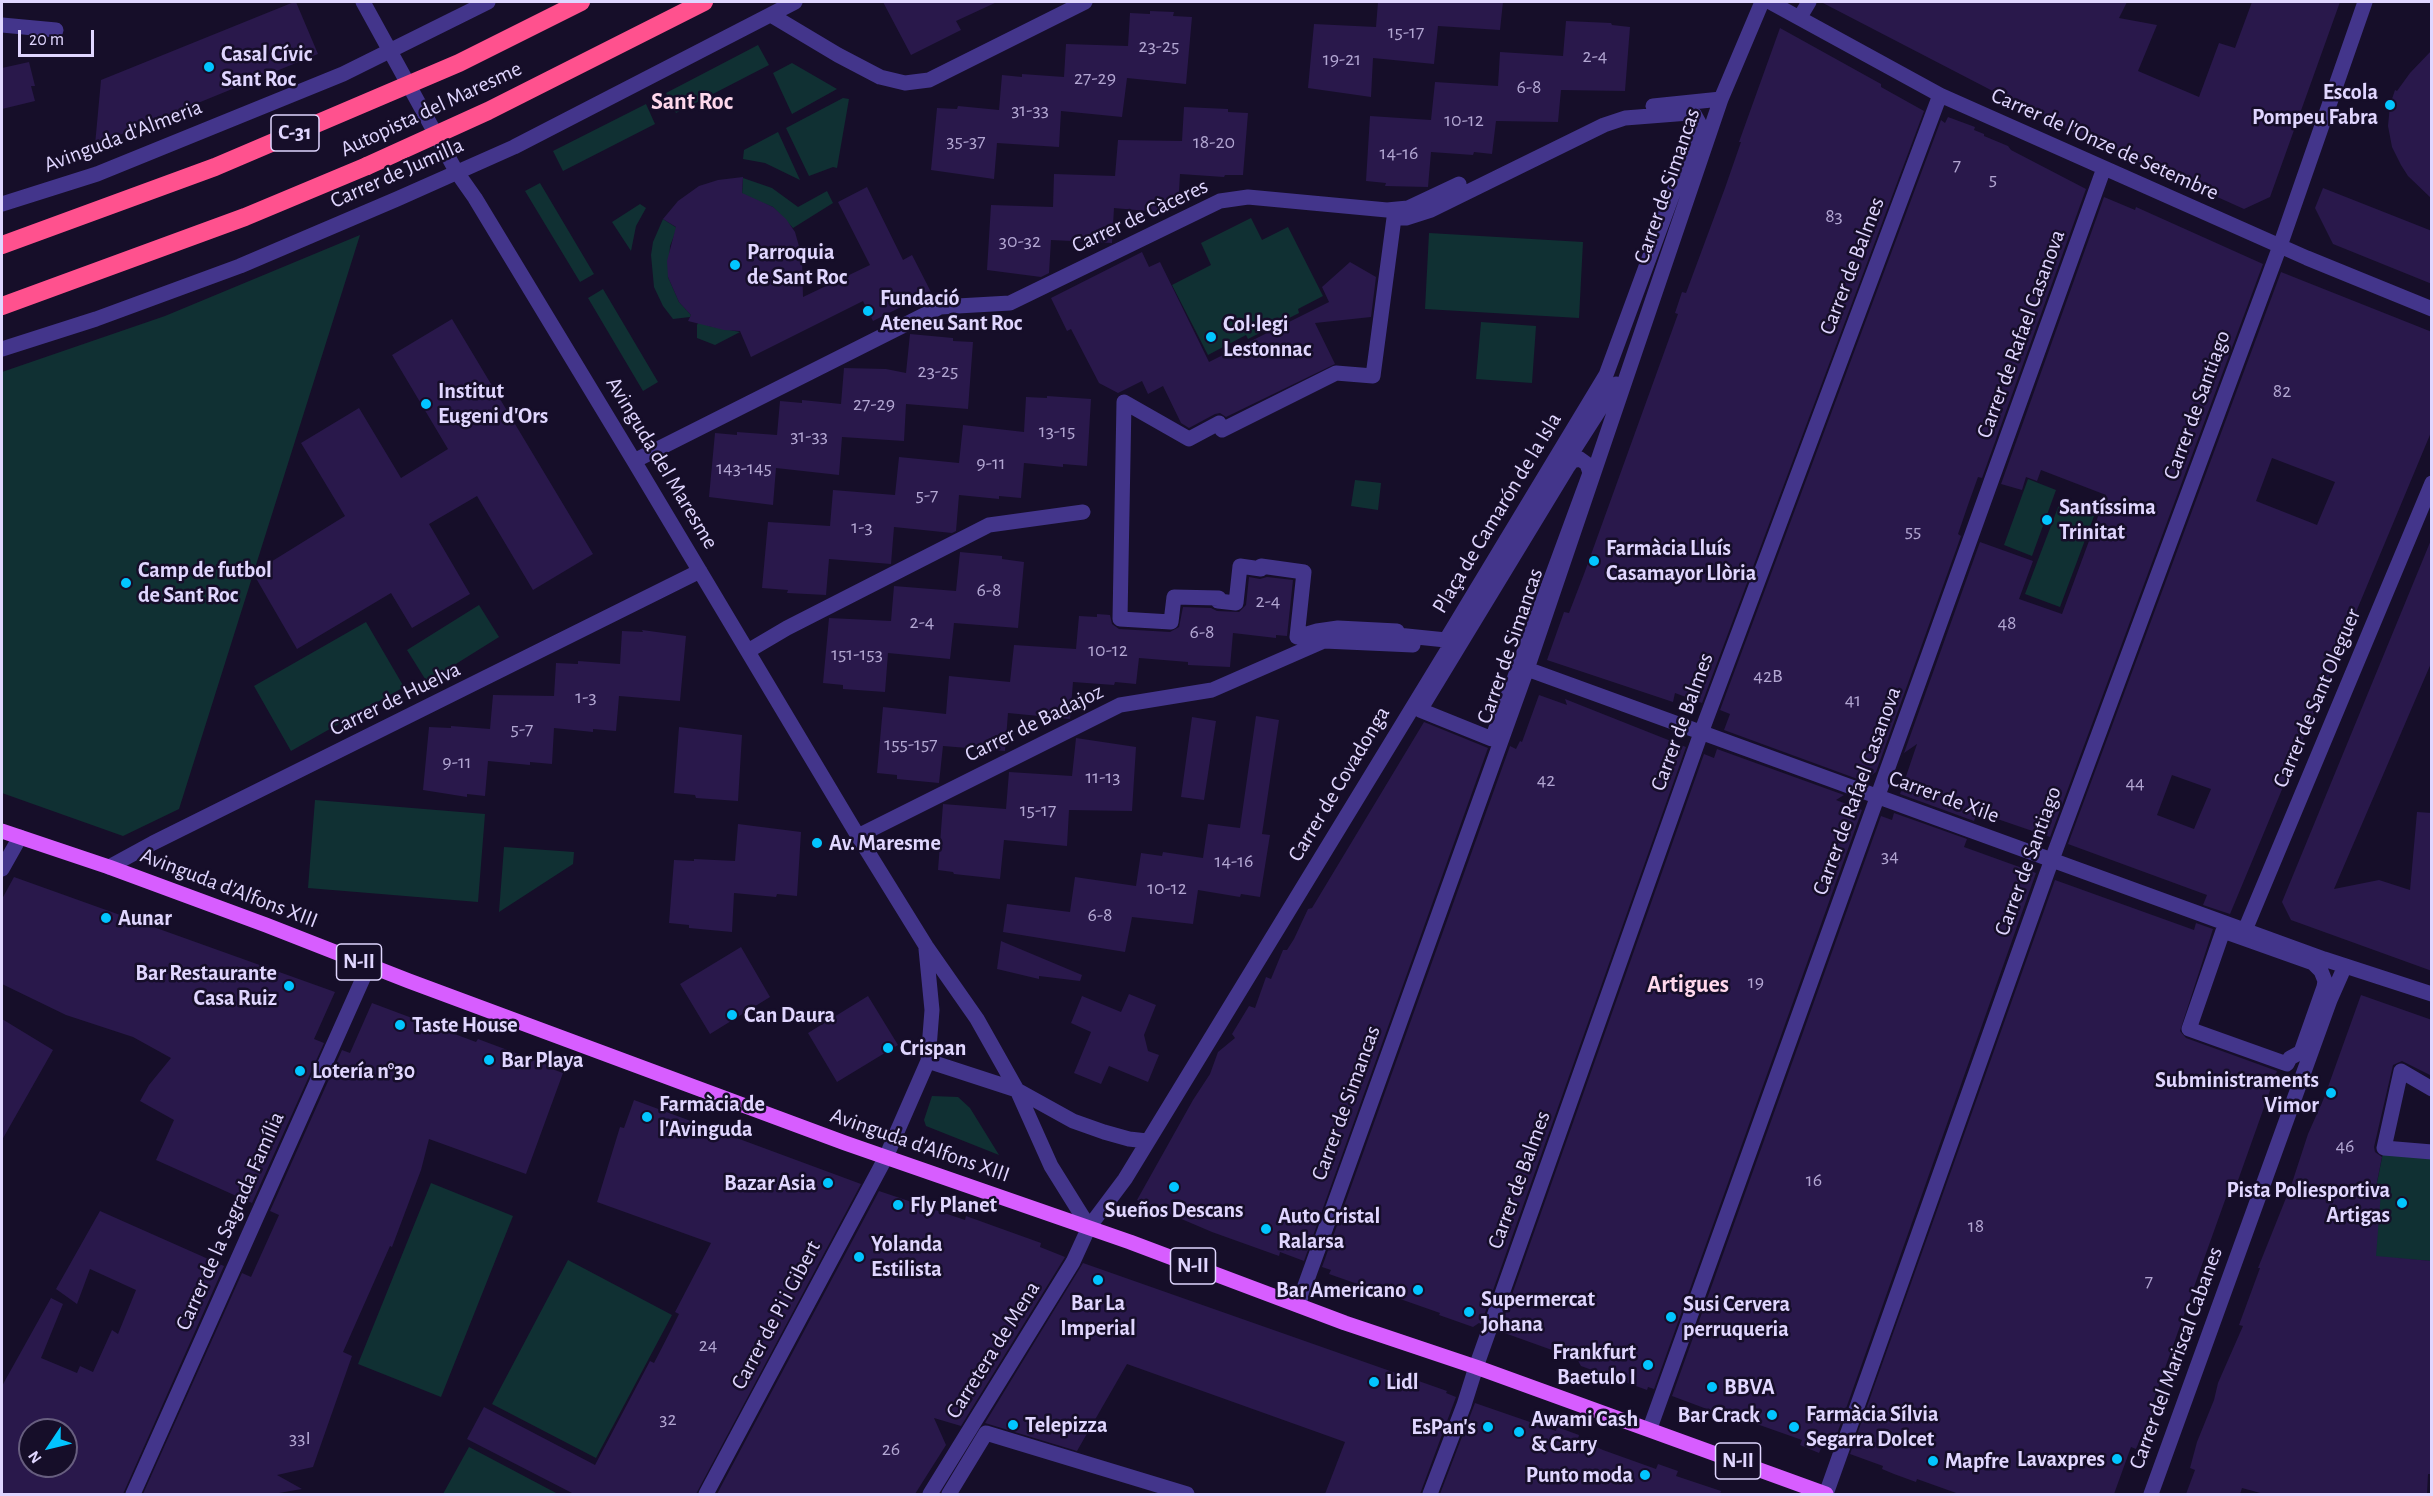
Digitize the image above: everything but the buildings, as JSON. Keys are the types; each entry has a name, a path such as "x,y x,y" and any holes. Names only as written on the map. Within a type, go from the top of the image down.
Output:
{"highway":[{"name":"Autopista del Maresme","path":"2,245 215,167 459,63 581,2"},
{"name":"Autopista del Maresme","path":"2,306 246,218 367,166 488,111 704,2"}],"main road":[{"name":"Avinguda d'Alfons XIII","path":"2,831 109,867 886,1156 1089,1227 1345,1323 1650,1428 1826,1494"}],"street":[{"name":"Avinguda del Maresme","path":"363,2 390,49 400,73 456,171 475,198 634,461 858,836 926,946 977,1019 1017,1090 1051,1166 1089,1227"},
{"name":"Avinguda d'Almeria","path":"2,204 97,174 343,74 488,2"},
{"name":"Carrer de Jumilla","path":"2,349 96,319 240,266 397,199 514,147 795,2"},
{"path":"771,15 880,77 905,83 929,80 1086,2"},
{"name":"Carrer de Simancas","path":"1298,1305 1527,669 1721,99 1761,2"},
{"name":"Carrer de l'Onze de Setembre","path":"1770,2 1940,96 2280,246 2432,309"},
{"path":"1800,17 1809,2"},
{"name":"Carrer de Santiago","path":"1826,1494 2052,860 2280,246 2365,2"},
{"path":"2,25 56,30"},
{"name":"Carrer de Balmes","path":"1430,1494 1464,1406 1701,733 1940,96"},
{"name":"Carrer de Càceres","path":"634,461 940,308 1010,303 1220,201 1248,197 1387,210 1408,208 1605,113 1721,99"},
{"name":"Plaça de Camarón de la Isla","path":"1689,113 1694,114 1700,123 1606,375 1446,640 1397,634 1397,631 1338,628 1297,637 1304,572 1261,566 1261,569 1240,566 1236,603 1218,601 1219,598 1174,597 1171,622 1120,619 1124,402 1189,439 1219,423 1222,430 1336,373 1373,376 1394,218 1406,218 1431,210 1604,124 1625,118 1689,113"},
{"name":"Carrer de Rafael Casanova","path":"1650,1428 2104,168"},
{"name":"Carrer de Covadonga","path":"1089,1227 1119,1188 1495,571 1629,364"},
{"path":"1580,459 1589,467 1589,476 1492,739 1420,710 1567,468 1572,461 1580,459"},
{"name":"Carrer de Sant Oleguer","path":"2245,930 2432,483"},
{"path":"748,651 787,627 989,525 1083,512"},
{"name":"Carrer de Huelva","path":"109,867 700,571"},
{"name":"Carrer de Badajoz","path":"858,836 1120,705 1212,690 1324,641 1424,646 1447,651"},
{"name":"Carrer de Xile","path":"1527,669 2345,966 2432,994"},
{"path":"2,869 20,837"},
{"path":"2223,931 2313,963 2324,975 2324,987 2301,1052 2290,1058 2288,1064 2189,1029 2223,931"},
{"name":"Avinguda del Maresme","path":"886,1156 928,1061 932,1010 926,946"},
{"name":"Carrer de la Sagrada Família","path":"133,1494 369,965"},
{"name":"Carrer del Mariscal Cabanes","path":"2151,1494 2330,1000 2345,966"},
{"path":"928,1061 1017,1090 1073,1121 1129,1139 1147,1141"},
{"path":"2432,1089 2401,1071 2384,1148 2432,1152"},
{"name":"Carrer de Pi i Gibert","path":"706,1494 886,1156"},
{"name":"Carretera de Mena","path":"930,1494 1073,1263 1089,1227"},
{"path":"949,1494 986,1433 1187,1494"}],"green space":[{"path":"758,45 769,65 676,113 666,93"},
{"path":"792,63 837,89 792,114 773,73"},
{"path":"843,98 849,99 837,168 833,167 809,176 786,128"},
{"path":"646,104 655,124 563,171 553,151"},
{"path":"778,132 800,180 765,163 743,159 744,150"},
{"path":"743,178 772,188 798,207 827,191 833,203 793,228 773,207 742,195"},
{"path":"540,183 594,274 580,282 525,191"},
{"path":"640,204 646,208 636,226 631,251 612,222"},
{"path":"1251,218 1262,240 1288,227 1323,296 1298,309 1299,313 1248,339 1246,335 1208,355 1172,285 1211,265 1201,243"},
{"path":"663,219 677,228 670,246 668,277 679,302 691,315 690,317 673,319 663,306 654,287 651,255 653,242"},
{"path":"1429,233 1583,242 1579,318 1425,309"},
{"name":"Camp de futbol de Sant Roc","path":"360,235 179,809 123,836 2,793 2,372 165,316"},
{"path":"603,289 658,382 643,391 588,298"},
{"path":"699,321 709,326 740,332 715,345 697,338"},
{"path":"1481,322 1536,326 1532,383 1476,379"},
{"path":"2028,479 2056,490 2032,556 2004,545"},
{"path":"1355,480 1381,483 1378,510 1351,506"},
{"path":"2060,502 2094,516 2060,607 2025,594"},
{"path":"479,605 499,637 427,682 407,650"},
{"path":"366,622 404,687 291,751 254,686"},
{"path":"315,800 485,814 478,902 308,888"},
{"path":"504,847 574,852 573,864 499,912"},
{"path":"932,1096 958,1097 970,1108 999,1155 926,1126 924,1120"},
{"name":"Pista Poliesportiva Artigas","path":"2384,1148 2431,1152 2431,1261 2362,1256"},
{"path":"431,1183 513,1216 441,1397 358,1364"},
{"path":"568,1260 672,1315 596,1458 492,1404"},
{"path":"469,1447 558,1494 443,1494"}],"place":[{"name":"Casal Cívic Sant Roc","path":"209,67"},
{"name":"Escola Pompeu Fabra","path":"2390,105"},
{"name":"Parroquia de Sant Roc","path":"735,265"},
{"name":"Fundació Ateneu Sant Roc","path":"868,311"},
{"name":"Col·legi Lestonnac","path":"1211,337"},
{"name":"Institut Eugeni d'Ors","path":"426,404"},
{"name":"Santíssima Trinitat","path":"2047,520"},
{"name":"Farmàcia Lluís Casamayor Llòria","path":"1594,561"},
{"name":"Camp de futbol de Sant Roc","path":"126,583"},
{"name":"Av. Maresme","path":"817,843"},
{"name":"Aunar","path":"106,918"},
{"name":"Bar Restaurante Casa Ruiz","path":"289,986"},
{"name":"Can Daura","path":"732,1015"},
{"name":"Taste House","path":"400,1025"},
{"name":"Crispan","path":"888,1048"},
{"name":"Bar Playa","path":"489,1060"},
{"name":"Lotería n°30","path":"300,1071"},
{"name":"Subministraments Vimor","path":"2331,1093"},
{"name":"Farmàcia de l'Avinguda","path":"647,1117"},
{"name":"Bazar Asia","path":"828,1183"},
{"name":"Sueños Descans","path":"1174,1187"},
{"name":"Pista Poliesportiva Artigas","path":"2402,1203"},
{"name":"Fly Planet","path":"898,1205"},
{"name":"Auto Cristal Ralarsa","path":"1266,1229"},
{"name":"Yolanda Estilista","path":"859,1257"},
{"name":"Bar La Imperial","path":"1098,1280"},
{"name":"Bar Americano","path":"1418,1290"},
{"name":"Supermercat Johana","path":"1469,1312"},
{"name":"Susi Cervera perruqueria","path":"1671,1317"},
{"name":"Frankfurt Baetulo I","path":"1648,1365"},
{"name":"Lidl","path":"1374,1382"},
{"name":"BBVA","path":"1712,1387"},
{"name":"Bar Crack","path":"1772,1415"},
{"name":"Telepizza","path":"1013,1425"},
{"name":"EsPan's","path":"1488,1427"},
{"name":"Farmàcia Sílvia Segarra Dolcet","path":"1794,1427"},
{"name":"Awami Cash & Carry","path":"1519,1432"},
{"name":"Lavaxpres","path":"2117,1459"},
{"name":"Mapfre","path":"1933,1461"},
{"name":"Punto moda","path":"1645,1475"}],"district":[{"name":"Sant Roc","path":"692,102"},
{"name":"Artigues","path":"1688,985"}]}
